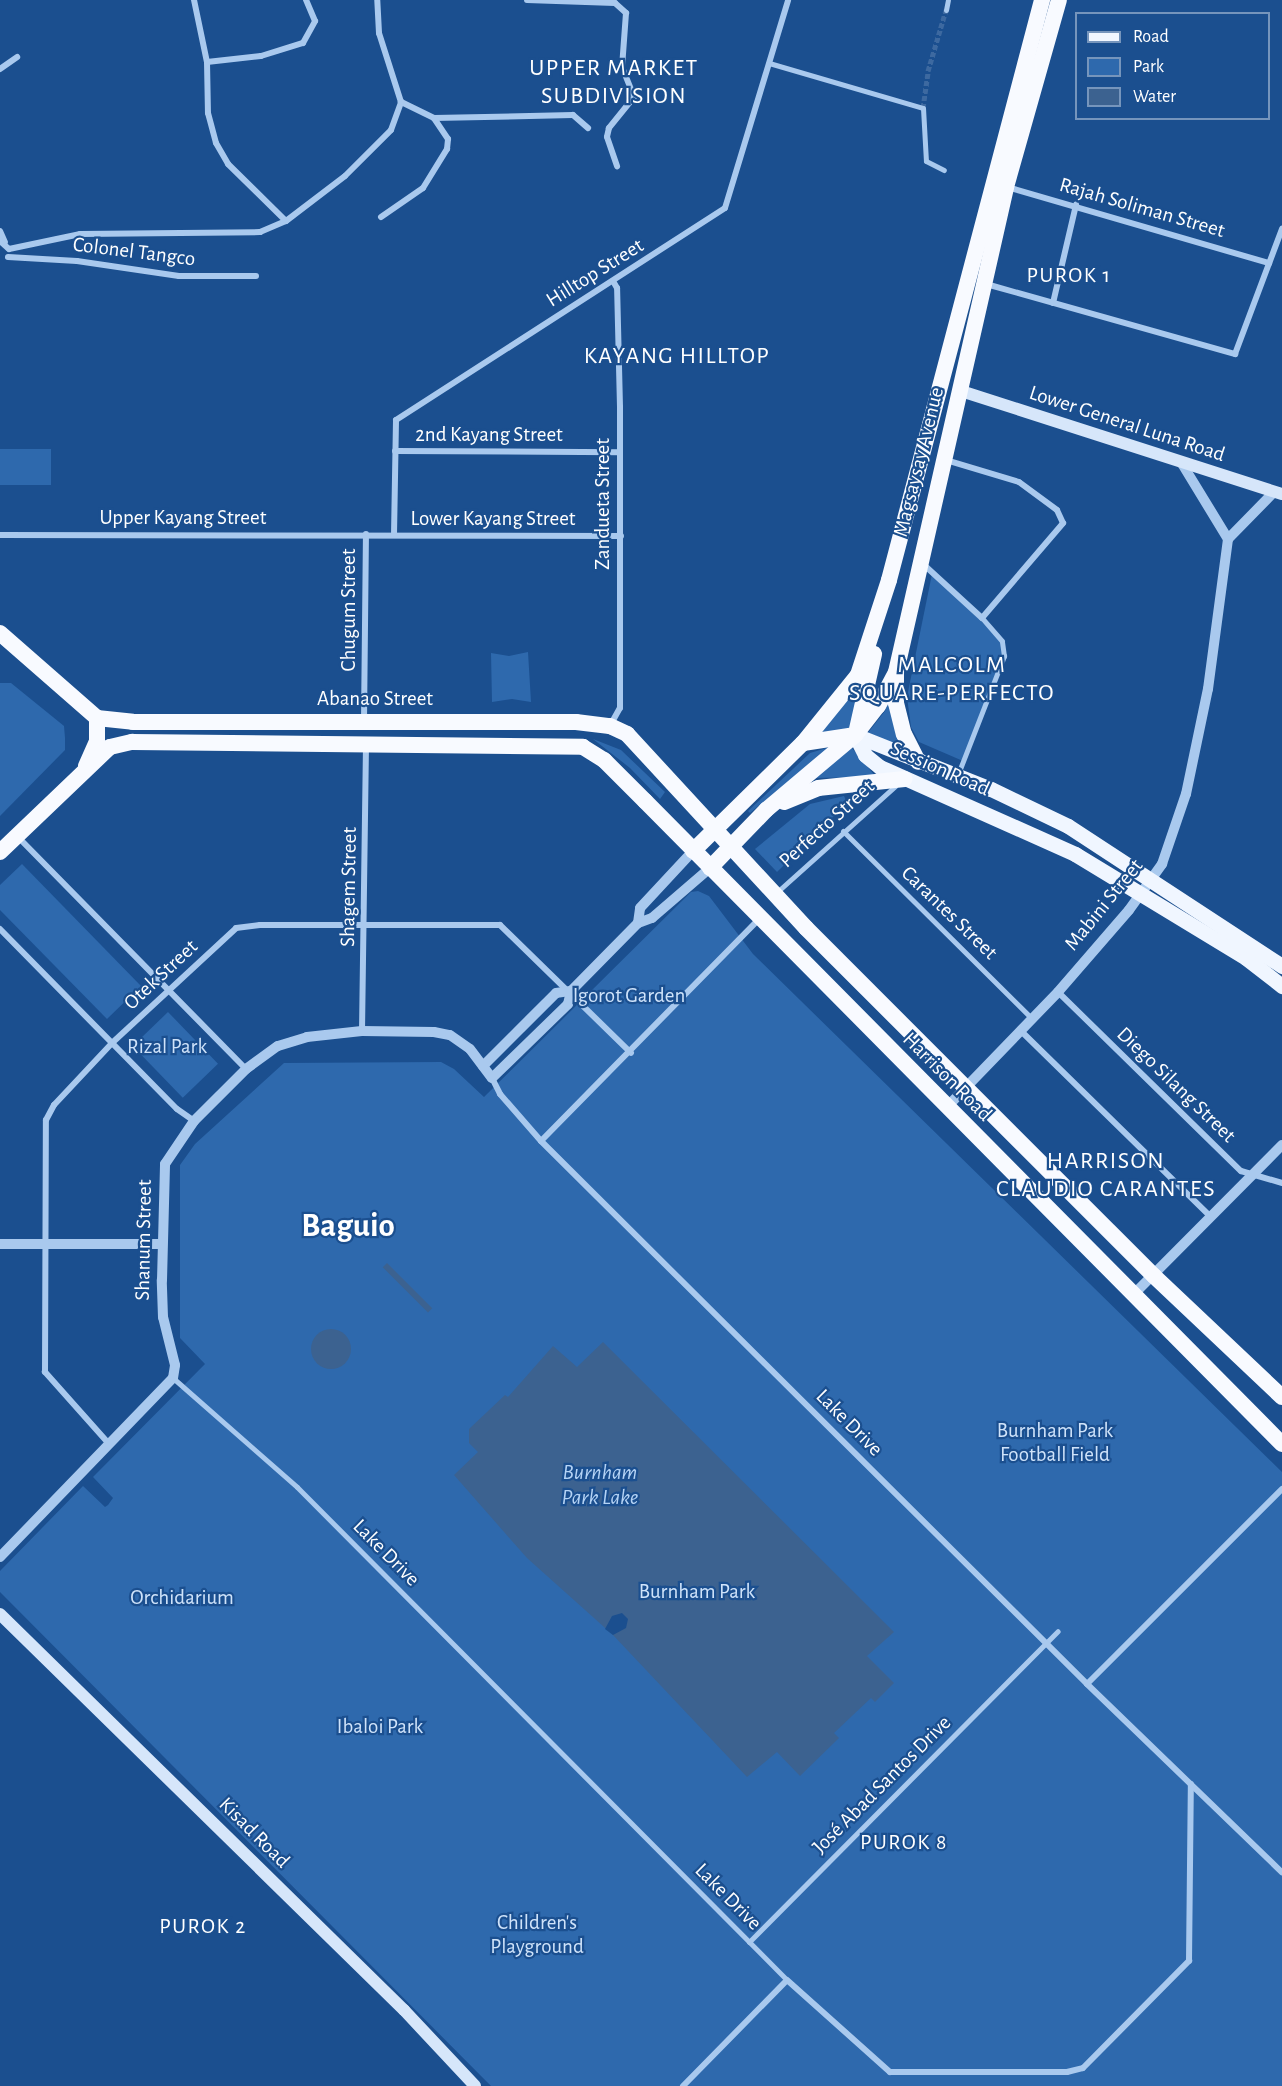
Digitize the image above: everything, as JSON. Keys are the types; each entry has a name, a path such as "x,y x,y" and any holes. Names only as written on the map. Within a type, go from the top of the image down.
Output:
{"highway":[{"name":"Magsaysay Avenue","path":"693,851 803,743 858,675 876,629 1042,0"},
{"name":"Magsaysay Avenue","path":"710,868 766,810 855,735 878,705 896,672 942,459 961,391 982,283 1006,187 1059,0"},
{"path":"803,743 855,735 873,659 876,629"},
{"path":"0,633 97,718 97,741 84,769"},
{"path":"896,672 896,703 904,734 918,762"},
{"name":"Abanao Street","path":"97,718 238,722 610,726"},
{"path":"238,722 238,742"},
{"path":"610,726 627,734 729,848"},
{"path":"0,852 84,769 110,747 132,741 583,747 604,760 710,868"},
{"path":"766,810 818,788 905,779"},
{"name":"Harrison Road","path":"729,848 773,895 967,1086 1154,1276 1282,1397"},
{"name":"Harrison Road","path":"710,868 1282,1444"}],"main road":[{"name":"Lower General Luna Road","path":"961,391 1278,493"},
{"name":"Session Road","path":"855,735 1068,826 1282,966"},
{"name":"Session Road","path":"855,735 865,755 905,779 1075,854 1246,958 1282,986"},
{"name":"Kisad Road","path":"0,1614 387,1994 475,2086"}],"street":[{"path":"194,0 207,62 208,113 216,143 228,164 286,221"},
{"path":"207,62 270,55 303,43 314,31 315,21 306,0"},
{"path":"9,249 80,234 260,232 286,221 374,150 391,130 401,102 379,33 377,0"},
{"path":"527,0 580,0 615,3 626,13 622,67 633,97 609,128 607,137 616,166"},
{"name":"Hilltop Street","path":"394,535 396,420 725,208 788,0"},
{"path":"946,10 948,0"},
{"path":"0,69 17,57"},
{"path":"770,63 923,108 926,161 944,170"},
{"path":"401,102 435,118 573,115 588,128"},
{"path":"381,216 423,188 441,162 448,139 435,118"},
{"name":"Rajah Soliman Street","path":"1006,187 1076,205 1269,263"},
{"path":"1053,303 1076,205"},
{"path":"982,283 1235,354 1282,229"},
{"path":"0,231 2,242 9,249"},
{"path":"0,262 8,257 9,249"},
{"name":"Colonel Tangco","path":"8,257 77,261 179,276 256,276"},
{"name":"Zandueta Street","path":"610,726 620,708 621,536 616,288 613,281"},
{"name":"2nd Kayang Street","path":"395,451 619,452"},
{"path":"942,459 1019,483 1057,510 1063,523 982,618"},
{"path":"1181,462 1228,538 1278,493"},
{"name":"Lower Kayang Street","path":"366,534 621,536"},
{"name":"Upper Kayang Street","path":"0,535 366,534"},
{"name":"Chugum Street","path":"364,722 366,534"},
{"name":"Mabini Street","path":"946,1108 1058,992 1142,893 1162,864 1186,794 1208,686 1228,538"},
{"path":"919,559 982,618 1002,641 1004,656 957,777"},
{"name":"Shagem Street","path":"362,1032 366,744"},
{"name":"Perfecto Street","path":"773,895 843,831 905,779"},
{"name":"Carantes Street","path":"843,831 1032,1019"},
{"path":"16,835 246,1069"},
{"path":"638,923 640,908 693,851"},
{"path":"492,1078 568,1004 571,991 638,923 652,918 710,868"},
{"path":"541,1141 632,1053 759,919"},
{"name":"Otek Street","path":"110,1445 45,1372 48,1112 112,1043 227,936 244,925 500,925 571,991 632,1053"},
{"path":"0,929 112,1043 194,1121"},
{"path":"483,1066 556,993 571,991"},
{"name":"Diego Silang Street","path":"1058,992 1250,1176"},
{"path":"1021,1031 1210,1217"},
{"name":"Shanum Street","path":"173,1378 175,1365 163,1317 161,1244 165,1164 194,1121 246,1069 292,1040 362,1032 450,1035 470,1049 492,1078"},
{"name":"Lake Drive","path":"492,1078 500,1094 541,1141 1046,1643 1282,1872"},
{"path":"1134,1294 1282,1145"},
{"path":"1250,1176 1282,1183"},
{"path":"0,1244 161,1244"},
{"path":"0,1557 173,1378"},
{"name":"Lake Drive","path":"173,1378 297,1487 749,1942 890,2072 1067,2072 1083,2068 1189,1961 1191,1784"},
{"path":"1088,1684 1282,1489"},
{"name":"José Abad Santos Drive","path":"749,1942 1058,1632"},
{"path":"683,2086 788,1980"}],"green space":[{"path":"0,449 51,449 51,485 0,485"},
{"path":"932,574 1002,641 1004,656 963,761 919,742 911,727 907,697"},
{"path":"528,652 531,702 512,699 492,702 491,653 509,656"},
{"path":"862,681 852,725 846,731 821,733"},
{"path":"0,683 11,683 64,726 65,750 0,816"},
{"path":"890,696 896,735 902,749 867,734 885,711"},
{"path":"593,739 621,750 665,792 660,799 630,768"},
{"path":"830,747 750,813 748,811 810,753"},
{"path":"852,748 876,777 814,778"},
{"path":"844,796 847,803 777,872 755,849 810,804"},
{"path":"22,864 141,986 107,1019 0,910 0,885"},
{"name":"Burnham Park","path":"698,891 709,896 753,954 1282,1472 1282,2086 491,2086 0,1592 0,1571 83,1486 105,1507 108,1505 113,1498 93,1477 205,1364 180,1338 180,1165 195,1144 284,1063 441,1062 454,1069 484,1097 691,892"},
{"name":"Rizal Park","path":"168,1012 218,1064 183,1098 133,1046"}],"water":[{"path":"387,1263 432,1308 428,1312 383,1267"},
{"path":"331,1329 339,1330 345,1335 350,1341 350,1357 345,1363 339,1368 331,1369 323,1368 317,1363 312,1357 311,1349 312,1341 317,1335 323,1330"},
{"name":"Burnham Park Lake","path":"603,1342 894,1632 867,1656 894,1683 875,1702 871,1698 834,1733 839,1738 800,1776 777,1752 747,1777 613,1635 527,1558 454,1475 478,1452 469,1443 469,1429 505,1395 508,1397 553,1346 577,1367"}],"pier":[{"path":"622,1613 628,1619 626,1628 613,1635 605,1629 612,1616"}],"tunnel":[{"path":"923,108 928,71 946,10"}],"district":[{"name":"UPPER MARKET SUBDIVISION","path":"614,83"},
{"name":"PUROK 1","path":"1069,276"},
{"name":"KAYANG HILLTOP","path":"677,357"},
{"name":"MALCOLM SQUARE-PERFECTO","path":"952,680"},
{"name":"HARRISON CLAUDIO CARANTES","path":"1106,1176"},
{"name":"Baguio","path":"348,1227"},
{"name":"PUROK 8","path":"904,1843"},
{"name":"PUROK 2","path":"203,1927"}],"park label":[{"name":"Igorot Garden","path":"629,996"},
{"name":"Burnham Park Football Field","path":"1055,1443"},
{"name":"Orchidarium","path":"182,1598"},
{"name":"Ibaloi Park","path":"380,1727"},
{"name":"Children's Playground","path":"537,1935"}]}
